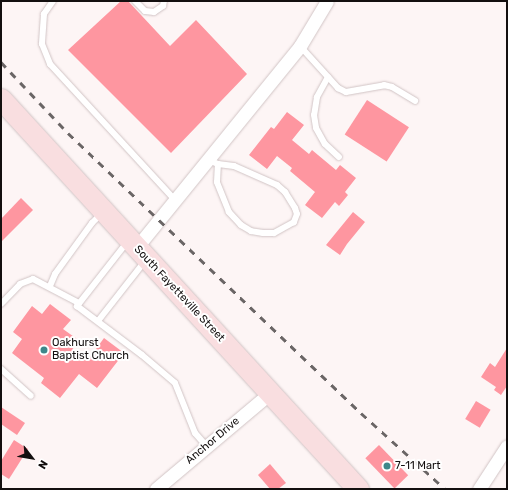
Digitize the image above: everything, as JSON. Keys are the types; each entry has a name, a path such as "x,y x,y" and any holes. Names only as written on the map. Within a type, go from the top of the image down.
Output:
{"main road":[{"name":"South Fayetteville Street","path":"1,99 358,489"}],"street":[{"path":"137,249 174,199 212,162 300,46 327,1"},
{"name":"Anchor Drive","path":"156,489 270,393"},
{"path":"479,489 507,446"}],"lane":[{"path":"53,1 44,14 42,44 50,64 174,199"},
{"path":"135,1 145,10 154,12 163,6 164,1"},
{"path":"300,46 338,88 346,92 384,85 392,87 415,101"},
{"path":"328,77 317,97 314,115 316,128 325,144 339,157"},
{"path":"212,162 234,166 277,185 285,192 295,208 297,214 294,222 274,233 251,231 241,225 229,212 212,162"},
{"path":"50,286 55,274 87,229 104,212"},
{"path":"137,249 77,306 142,355 175,383 195,433 207,447"},
{"path":"98,321 137,249"},
{"path":"1,304 20,284 33,279 50,286 79,303"},
{"path":"1,369 31,396"}],"building":[{"path":"121,1 128,1 170,46 196,20 247,74 171,153 68,50"},
{"path":"367,100 409,127 387,162 345,134"},
{"path":"287,112 304,125 292,140 309,154 312,150 336,170 340,165 356,178 345,192 348,195 339,206 335,202 322,218 305,205 315,192 290,171 292,168 277,156 267,169 249,155 271,127 274,129"},
{"path":"21,198 33,210 1,242 1,219"},
{"path":"353,212 365,222 340,255 326,245"},
{"name":"Oakhurst Baptist Church","path":"50,304 71,320 63,329 77,339 71,347 88,360 104,338 124,353 97,388 79,374 60,398 41,383 44,378 12,353 22,339 13,332 32,306 42,314"},
{"path":"507,348 507,386 501,395 494,390 496,387 481,377 490,363 495,367"},
{"path":"476,401 491,410 480,428 465,419"},
{"path":"1,407 25,423 17,435 1,424"},
{"path":"14,440 28,449 9,479 1,474 1,461"},
{"path":"379,445 408,475 395,488 365,458"},
{"path":"270,464 286,483 278,489 270,489 258,475"}],"railway":[{"path":"1,62 68,133 361,413 445,489"}],"place":[{"name":"Oakhurst Baptist Church","path":"44,350"},
{"name":"7-11 Mart","path":"387,466"}]}
